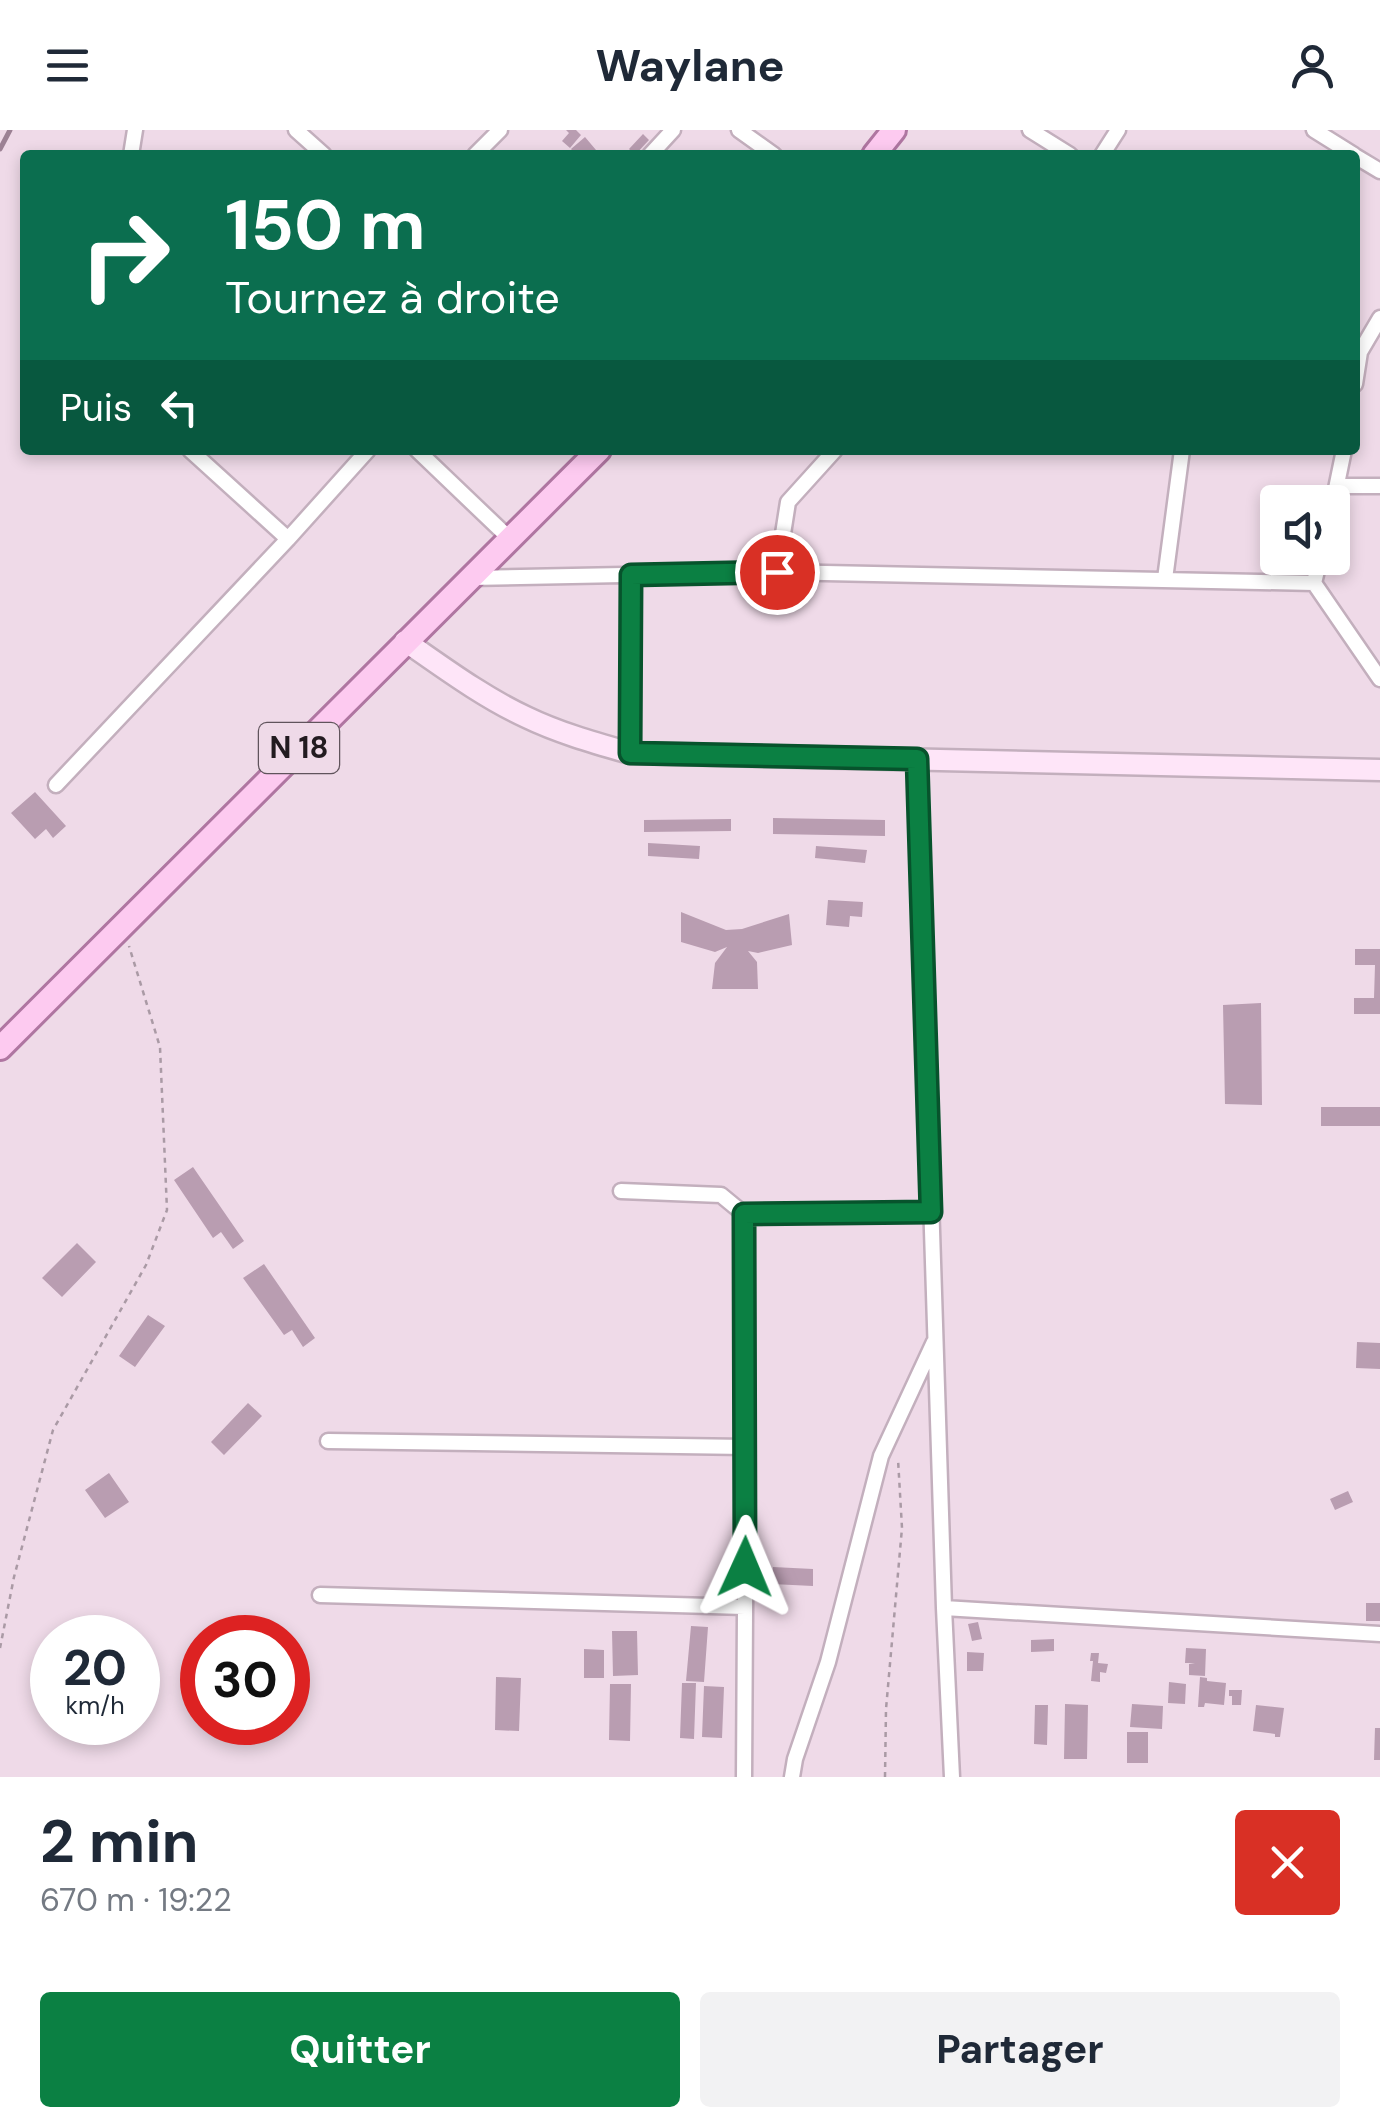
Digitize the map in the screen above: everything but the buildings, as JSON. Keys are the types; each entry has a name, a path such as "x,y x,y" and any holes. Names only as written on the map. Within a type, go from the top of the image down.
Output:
{"main road":[{"path":"878,150 894,130"},
{"name":"N 18","path":"0,1048 594,455"}],"street":[{"path":"480,150 500,130"},
{"path":"655,150 673,130"},
{"path":"739,130 767,150"},
{"path":"1030,130 1062,150"},
{"path":"1314,130 1346,150"},
{"path":"298,131 319,150"},
{"path":"1360,347 1380,318"},
{"path":"196,455 288,538"},
{"path":"56,785 363,455"},
{"path":"421,455 510,539"},
{"path":"777,572 788,502 830,455"},
{"path":"1165,579 1181,455"},
{"path":"1338,485 1343,455"},
{"path":"1350,486 1380,486"},
{"path":"469,578 777,572 1314,583"},
{"path":"630,753 631,575"},
{"path":"1316,575 1314,583 1380,679"},
{"path":"405,642 489,698 524,716 559,732 630,753 1380,770"},
{"path":"917,759 952,1777"},
{"path":"621,1191 721,1196 744,1214 931,1212"},
{"path":"744,1214 744,1777"},
{"path":"792,1777 828,1662 881,1456 935,1339"},
{"path":"328,1441 746,1447"},
{"path":"320,1594 744,1606"},
{"path":"944,1608 1380,1634"}],"path":[{"path":"0,1648 14,1577 53,1430 146,1265 166,1210 160,1048 122,925"},
{"path":"885,1777 886,1709 902,1528 898,1458"}],"waterway":[{"path":"0,149 10,130"}],"route":[{"path":"745,1567 744,1214 931,1212 917,759 630,753 631,575 777,572"}]}
